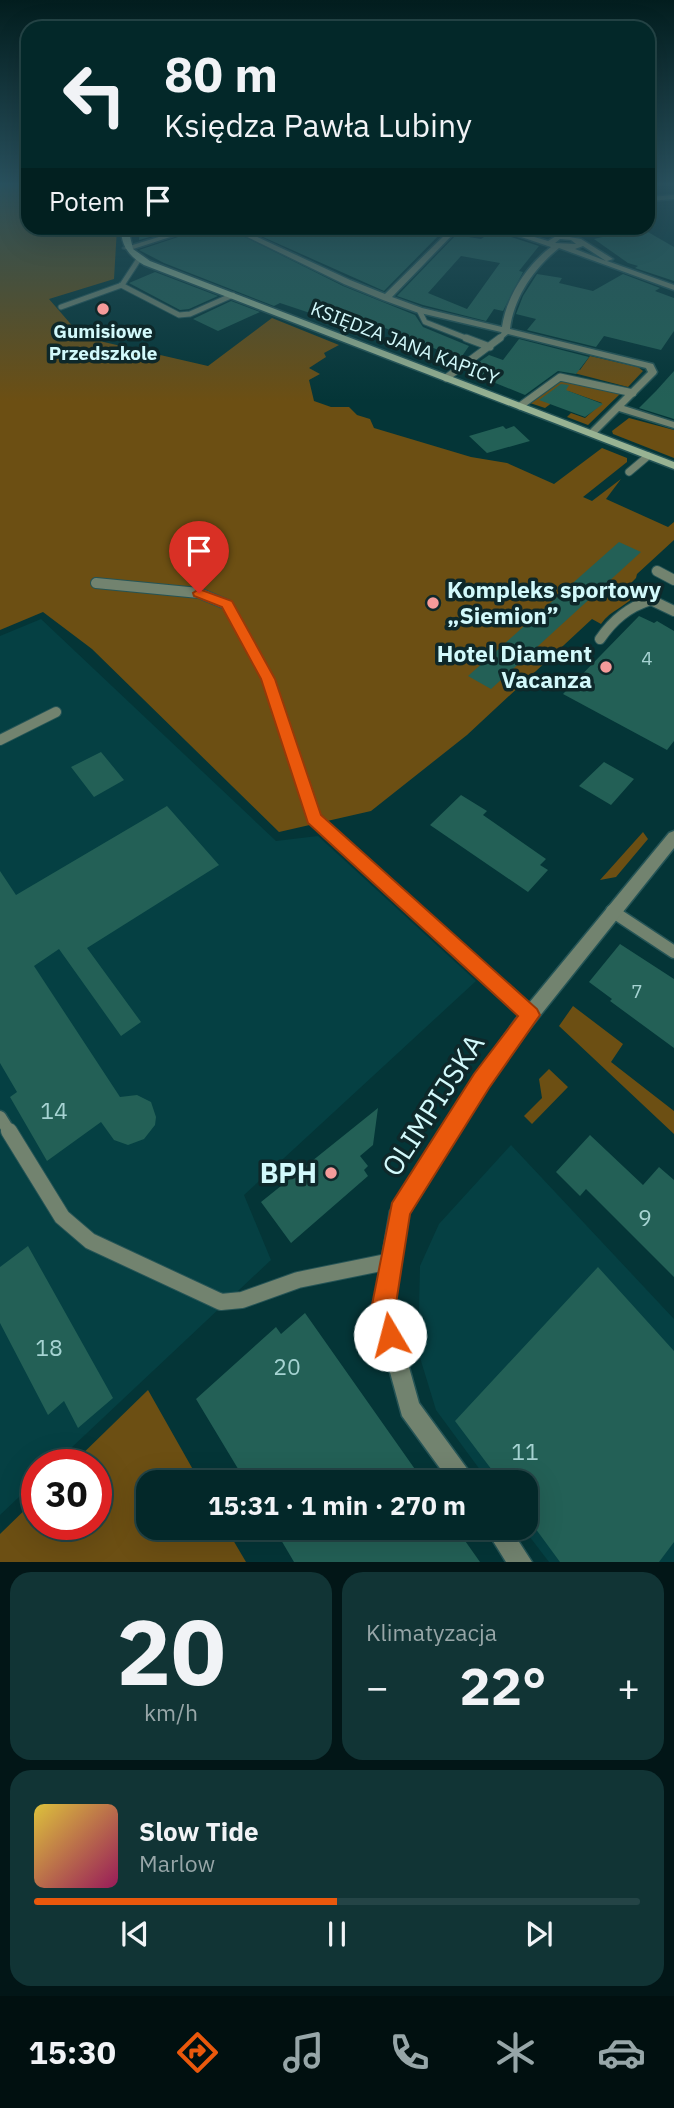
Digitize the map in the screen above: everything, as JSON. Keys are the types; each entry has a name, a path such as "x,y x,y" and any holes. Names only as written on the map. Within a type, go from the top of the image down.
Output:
{"street":[{"name":"KSIĘDZA JANA KAPICY","path":"136,256 674,466"},
{"path":"293,256 386,299 419,310 650,366 653,372 620,408 591,434"},
{"path":"386,299 428,256"},
{"path":"505,332 509,311 537,263 545,256"},
{"path":"586,256 674,288"},
{"path":"602,256 621,268"},
{"path":"620,408 674,425"},
{"name":"OLIMPIJSKA","path":"454,1470 410,1408 383,1310 400,1211 482,1081 530,1015 674,837"},
{"path":"504,1540 520,1562"}],"lane":[{"path":"61,307 121,285 139,259"},
{"path":"121,285 179,315 190,314 233,295"},
{"path":"419,310 425,322 490,347"},
{"path":"446,377 490,347 505,332"},
{"path":"520,406 560,377 633,393"},
{"path":"629,472 648,456"},
{"path":"657,571 674,580"},
{"path":"96,583 199,593 228,604 268,679 314,818 530,1015"},
{"path":"600,639 611,621 638,604 651,600 674,611"},
{"path":"0,740 56,712"},
{"path":"612,911 674,952"},
{"path":"0,1117 62,1217 90,1241 221,1302 242,1300 298,1280 391,1261"}],"shaded area":[{"path":"0,256 115,256 114,279 49,299 82,337 208,366 272,318 339,345 324,353 326,357 309,368 320,374 309,380 314,401 331,407 349,407 357,415 370,419 374,428 471,457 507,463 554,484 602,448 627,458 627,462 583,497 592,501 621,479 606,499 668,527 674,522 674,540 637,574 627,587 637,593 629,601 601,624 592,619 467,735 371,811 279,832 92,649 43,612 0,630"},
{"path":"590,356 638,367 643,371 628,387 570,372 574,368 580,370"},
{"path":"560,380 622,392 588,425 567,417 571,413 585,418 602,403 568,391 545,408 530,403"},
{"path":"629,418 674,430 674,458 613,434 612,431"},
{"path":"41,619 276,841 318,836 476,981 244,1195 271,1260 70,1449 21,1449 21,1495 0,1515 0,636"},
{"path":"643,832 648,839 616,877 600,880"},
{"path":"573,1006 623,1044 611,1062 674,1111 674,1134 559,1026"},
{"path":"549,1069 568,1087 532,1124 524,1116 542,1098 539,1079"},
{"path":"511,1145 674,1319 674,1562 549,1562 532,1540 538,1540 538,1470 480,1470 436,1410 418,1351 420,1266 439,1224"},
{"path":"148,1390 193,1470 136,1470 136,1540 233,1540 246,1562 0,1562 0,1534 21,1514 21,1540 112,1540 112,1449 87,1449"}],"building":[{"path":"150,256 283,256 343,286 415,315 423,327 469,346 460,359 373,323 358,332 340,323 280,303 274,306"},
{"path":"305,256 419,256 384,291"},
{"path":"436,256 531,256 519,271 523,272 503,311 494,309 486,321 397,296","holes":["461,256 500,263 467,309 428,293"]},
{"path":"618,256 674,256 674,281 635,268 638,266"},
{"path":"155,272 218,296 189,309 180,310 129,283"},
{"path":"537,274 562,278 559,283 593,291 623,274 660,288 655,291 674,298 674,331 661,350 604,336 596,347 527,330 536,319 516,314 523,296"},
{"path":"231,301 260,312 218,331 193,319"},
{"path":"519,339 589,357 576,374 558,371 525,395 466,371 489,355 503,360"},
{"path":"674,371 674,419 639,408 656,391"},
{"path":"561,384 569,385 566,390 603,404 585,417 539,400"},
{"path":"503,426 506,429 514,426 530,441 487,453 469,436"},
{"path":"619,542 641,552 491,689 468,676"},
{"path":"639,616 654,623 657,621 674,631 674,741 667,750 563,694"},
{"path":"101,752 124,780 94,797 71,767"},
{"path":"604,762 634,779 611,805 579,786"},
{"path":"461,795 487,811 483,815 546,859 540,865 548,870 528,892 430,825"},
{"path":"167,806 219,865 87,948 141,1022 121,1036 59,949 34,966 120,1097 137,1095 151,1102 156,1117 155,1125 144,1139 128,1145 114,1140 101,1122 47,1161 10,1097 17,1092 0,1063 0,871 16,895"},
{"path":"620,944 674,979 674,1048 610,1001 612,999 589,982"},
{"name":"BPH","path":"378,1108 373,1145 360,1156 368,1166 364,1170 368,1176 291,1243 261,1202"},
{"path":"590,1135 643,1185 659,1167 674,1180 674,1277 586,1189 580,1196 556,1172"},
{"path":"28,1246 113,1398 78,1428 64,1401 48,1415 0,1323 0,1267"},
{"path":"598,1267 674,1351 674,1542 659,1562 560,1562 538,1532 538,1470 492,1470 455,1421"},
{"path":"305,1313 416,1470 239,1470 196,1399 276,1327 281,1334"},
{"path":"281,1540 464,1540 480,1562 294,1562"}],"place":[{"name":"Gumisiowe Przedszkole","path":"103,309"},
{"name":"Kompleks sportowy „Siemion”","path":"433,603"},
{"name":"Hotel Diament Vacanza","path":"606,667"},
{"name":"BPH","path":"331,1173"}],"route":[{"path":"199,593 228,604 268,679 314,818 530,1015 482,1081 400,1211 383,1310 390,1335"}]}
